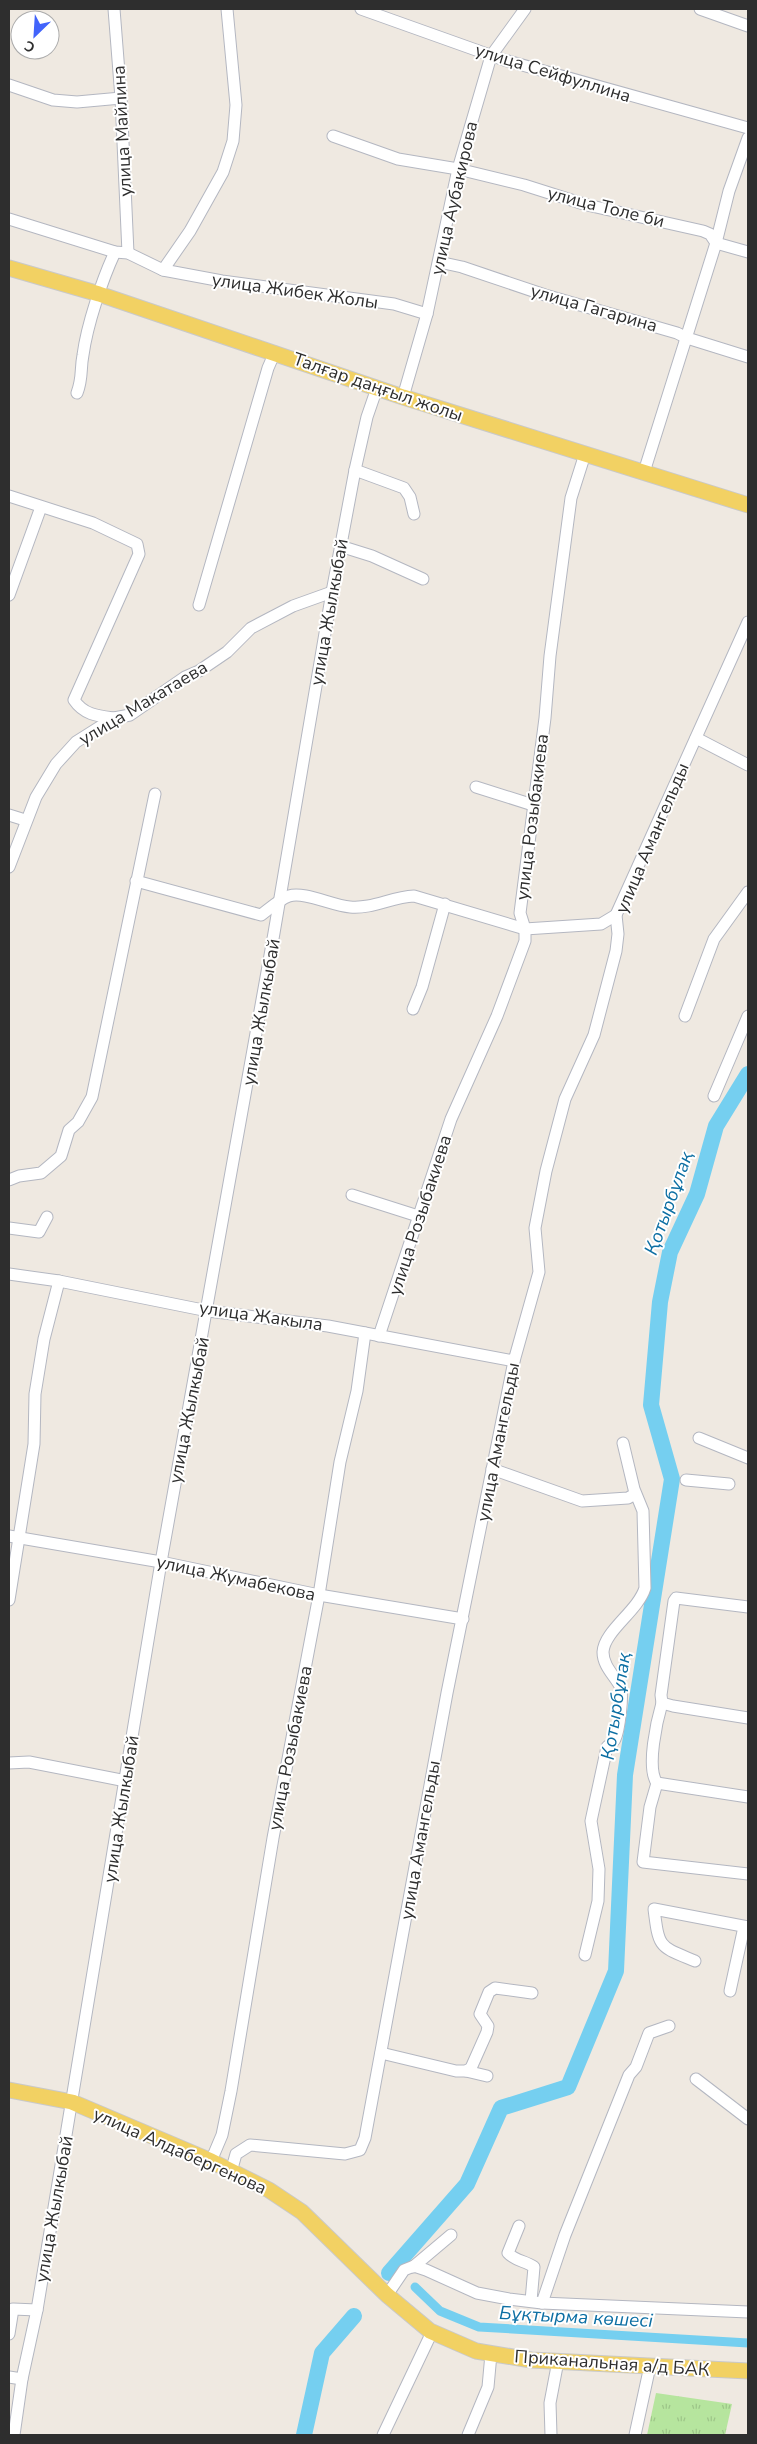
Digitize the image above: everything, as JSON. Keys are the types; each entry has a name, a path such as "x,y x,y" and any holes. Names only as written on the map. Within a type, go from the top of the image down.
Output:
{"main road":[{"name":"Талғар даңғыл жолы","path":"9,268 99,294 275,352 403,397 748,505"},
{"name":"улица Алдабергенова","path":"9,2090 72,2102 211,2161 269,2190 302,2212 387,2295 432,2332 476,2352"},
{"name":"Приканальная а/д БАК","path":"476,2352 558,2361 748,2371"}],"street":[{"name":"улица Майлина","path":"114,9 121,98 128,253"},
{"path":"163,270 223,172 233,141 236,105 226,9"},
{"name":"улица Сейфуллина","path":"361,9 491,56 577,82 748,128"},
{"name":"улица Аубакирова","path":"403,397 427,314 458,169 491,56 525,9"},
{"path":"700,9 748,26"},
{"path":"9,85 53,100 77,102 121,98"},
{"name":"улица Толе би","path":"333,136 398,158 458,169 524,185 587,205 703,231 710,234 716,243 748,252"},
{"path":"644,472 716,243 729,191 748,138"},
{"name":"улица Жибек Жолы","path":"9,220 115,252 128,253 163,270 222,281 394,304 427,314"},
{"path":"77,393 83,378 83,356 99,294 115,252"},
{"name":"улица Гагарина","path":"439,262 462,267 546,295 677,333 687,338 748,357"},
{"path":"199,605 268,368 275,352"},
{"name":"улица Жылкыбай","path":"14,2435 22,2379 37,2310 161,1562 208,1310 280,902 340,546 367,417 377,388"},
{"name":"улица Розыбакиева","path":"379,1336 451,1119 517,964 524,941 525,929 520,914 550,656 571,498 585,454"},
{"path":"355,470 404,488 410,497 414,514"},
{"path":"9,496 93,523 138,544 139,554 74,700 80,709 97,716 114,718"},
{"path":"9,595 41,507"},
{"path":"340,546 372,556 423,579"},
{"name":"улица Макатаева","path":"9,867 25,820 36,797 56,764 76,742 114,718 130,715 185,677 199,671 227,652 251,628 293,606 332,592"},
{"name":"улица Амангельды","path":"231,2172 236,2154 250,2145 345,2154 360,2150 365,2138 447,1693 514,1361 539,1272 535,1228 546,1171 565,1099 594,1035 616,951 618,934 616,915 748,622"},
{"path":"696,738 748,765"},
{"path":"476,786 533,805"},
{"path":"9,1180 19,1176 41,1173 61,1156 69,1130 78,1122 92,1097 117,987 136,881 155,794"},
{"path":"9,815 25,820"},
{"path":"136,881 261,915 274,933"},
{"path":"685,1016 714,939 748,892"},
{"path":"261,915 288,896 298,894 350,907 378,906 399,897 414,896 525,929 601,924 616,915"},
{"path":"413,1009 422,987 430,950 445,904"},
{"path":"714,1096 748,1016"},
{"path":"352,1195 418,1216"},
{"path":"9,1228 39,1232 47,1217"},
{"name":"улица Жакыла","path":"9,1274 59,1281 208,1310 328,1326 514,1361"},
{"path":"9,1600 14,1537 34,1444 35,1394 44,1339 59,1281"},
{"name":"улица Розыбакиева","path":"211,2161 222,2135 231,2091 273,1838 319,1595 340,1462 353,1407 365,1333"},
{"path":"698,1438 748,1458"},
{"path":"585,1955 598,1901 599,1869 591,1821 607,1747 615,1739 620,1714 621,1688 608,1670 603,1651 607,1640 642,1597 645,1588 643,1512 635,1494 623,1443"},
{"path":"492,1470 582,1501 628,1498 635,1494"},
{"path":"686,1480 729,1484"},
{"name":"улица Жумабекова","path":"14,1537 161,1562 319,1595 463,1619"},
{"path":"748,1606 676,1598 668,1639 662,1702 653,1754 653,1778 657,1783 748,1797"},
{"path":"662,1702 673,1706 748,1718"},
{"path":"9,1763 29,1762 126,1781"},
{"path":"657,1783 650,1807 642,1862 748,1874"},
{"path":"695,1961 664,1948 657,1935 654,1909 746,1927 730,1991"},
{"path":"466,2071 470,2068 487,2032 488,2026 480,2014 489,1992 495,1988 532,1993"},
{"path":"536,2302 629,2075 636,2067 649,2033 669,2026"},
{"path":"381,2053 456,2071 466,2071 488,2076"},
{"path":"696,2079 748,2119"},
{"path":"519,2226 508,2253 513,2258 528,2263 534,2268 536,2302"},
{"path":"387,2295 404,2270 413,2266 451,2235"},
{"path":"413,2266 477,2293 536,2302 748,2312"},
{"path":"9,2334 13,2309 37,2310"},
{"path":"383,2435 432,2332"},
{"path":"468,2435 488,2387 491,2354"},
{"path":"551,2435 550,2403 558,2361"},
{"path":"635,2435 650,2366"},
{"path":"9,2377 22,2379"}],"green space":[{"path":"656,2393 732,2404 725,2435 647,2435"}],"waterway":[{"name":"Қотырбұлақ","path":"389,2273 467,2184 501,2108 568,2087 616,1971 625,1775 672,1479 651,1405 660,1302 670,1252 697,1194 716,1126 748,1074"},
{"name":"Бұқтырма көшесі","path":"415,2287 440,2311 479,2327 748,2343"},
{"name":"Қотырбұлақ","path":"304,2435 322,2353 354,2316"}]}
